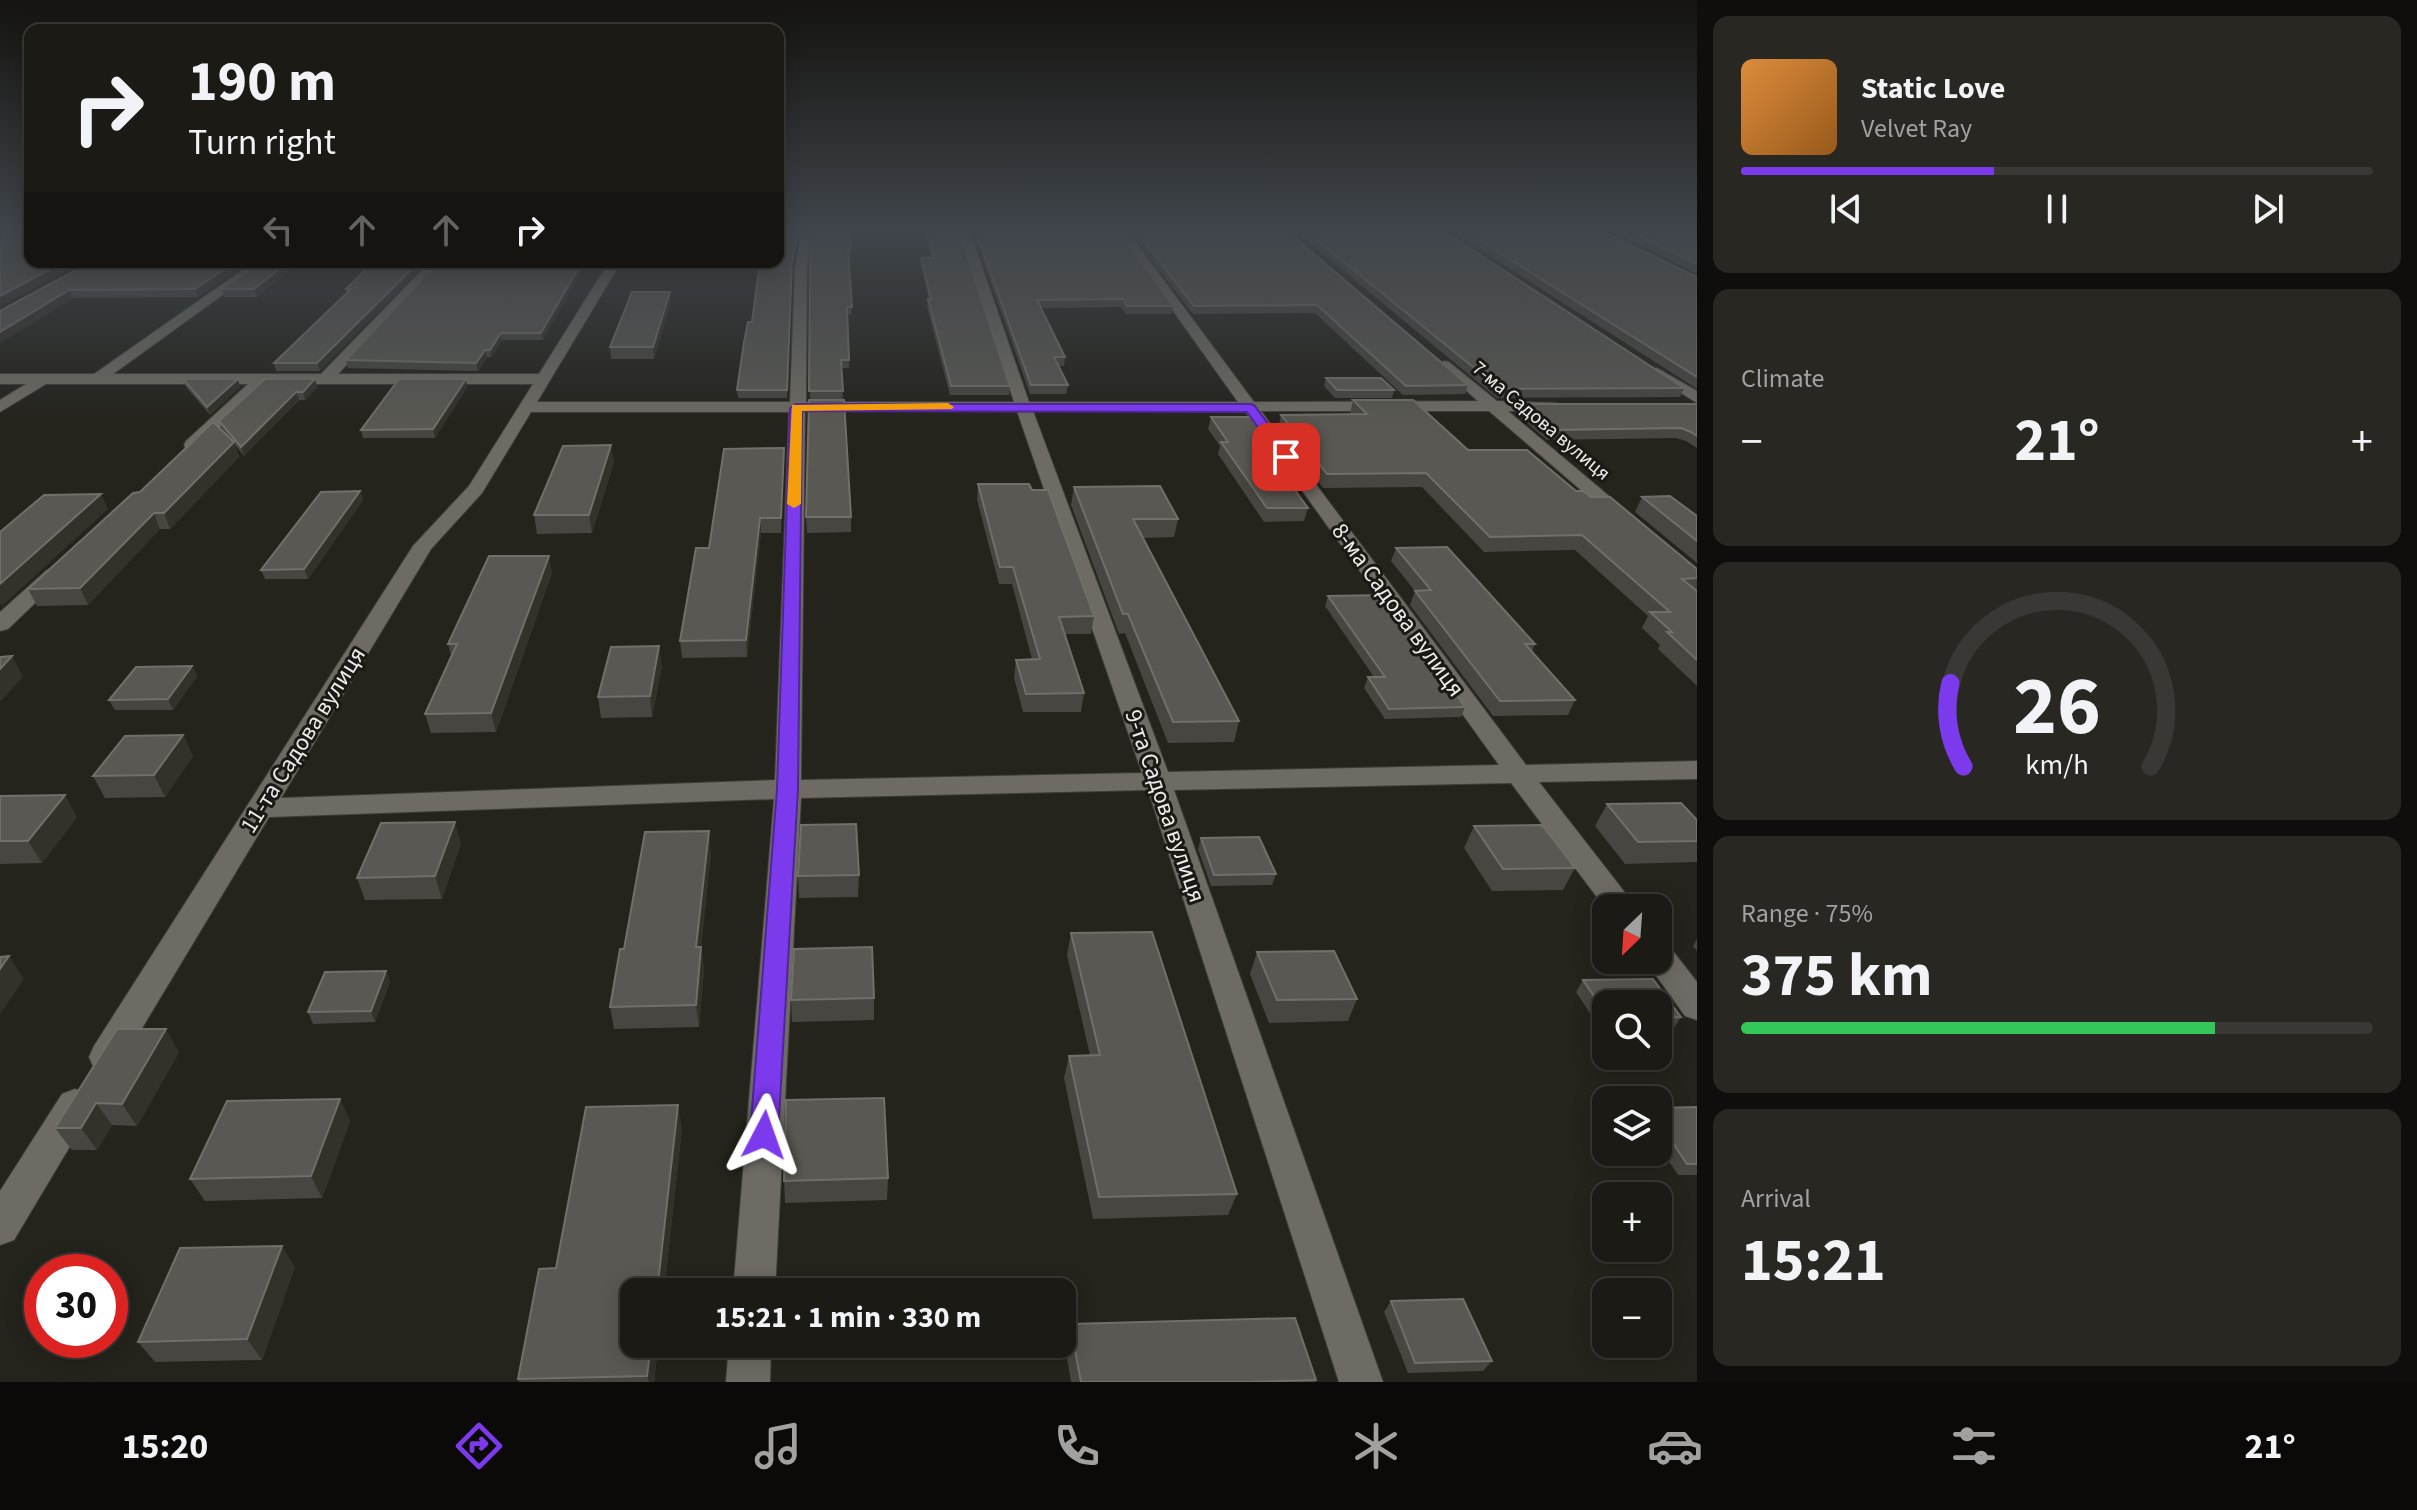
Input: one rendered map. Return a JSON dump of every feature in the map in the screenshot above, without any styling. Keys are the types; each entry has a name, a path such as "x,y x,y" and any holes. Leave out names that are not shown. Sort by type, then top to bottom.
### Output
{"street":[{"path":"97,379 213,296"},
{"path":"326,378 404,296"},
{"name":"11-та Садова вулиця","path":"0,1226 423,546 476,489 593,296"},
{"path":"755,1278 788,789 800,296"},
{"name":"9-та Садова вулиця","path":"986,296 1158,781 1361,1382"},
{"name":"8-ма Садова вулиця","path":"1169,296 1518,773 1611,894"},
{"name":"7-ма Садова вулиця","path":"1432,356 1637,528"},
{"path":"1646,365 1697,398"},
{"path":"183,453 263,378"},
{"path":"0,379 541,379"},
{"path":"0,407 43,379"},
{"path":"524,407 1572,406"},
{"path":"0,624 69,560"},
{"path":"261,808 788,789 1697,770"},
{"path":"1672,973 1697,1006"},
{"path":"748,1382 749,1358"}],"building":[{"path":"27,296 58,296 0,332 0,311"},
{"path":"343,296 384,296 317,363 274,363"},
{"path":"406,296 562,296 541,333 501,333 490,350 485,350 476,363 346,360"},
{"path":"630,296 669,296 653,347 610,347"},
{"path":"755,296 791,296 787,390 737,390 748,322 752,322"},
{"path":"810,296 851,296 852,307 847,307 849,360 841,360 843,391 809,391"},
{"path":"930,296 980,296 1010,386 951,386 928,299"},
{"path":"999,296 1166,296 1173,306 1127,306 1123,299 1037,300 1065,357 1054,357 1068,385 1031,385"},
{"path":"1187,296 1364,296 1468,385 1406,386 1317,305 1194,306"},
{"path":"1386,296 1544,296 1684,388 1500,389"},
{"path":"1569,296 1697,296 1697,377"},
{"path":"1326,378 1381,378 1394,390 1337,390"},
{"path":"183,379 238,379 207,407"},
{"path":"265,379 315,379 303,392 296,392 241,447 219,421"},
{"path":"399,379 466,379 433,429 361,430"},
{"path":"809,400 844,400 851,517 806,517"},
{"path":"1353,400 1413,400 1468,450 1527,450 1576,491 1583,491 1591,497 1610,497 1697,569 1697,578 1682,579 1697,591 1697,660 1650,612 1670,612 1582,535 1490,537 1426,473 1327,474 1281,415 1367,414"},
{"path":"1519,404 1697,404 1697,436 1681,428 1551,430"},
{"path":"1211,417 1256,417 1300,475 1284,475 1308,508 1267,508 1221,442 1228,442"},
{"path":"213,422 234,442 164,513 154,513 80,588 28,589 133,493 140,492"},
{"path":"611,445 589,515 534,515 563,446"},
{"path":"784,448 781,518 760,518 746,640 680,641 696,548 709,548 724,449"},
{"path":"978,484 1029,484 1032,490 1048,490 1094,616 1059,617 1084,693 1026,694 1016,660 1040,659 1013,567 1000,567"},
{"path":"1160,486 1178,519 1133,519 1239,721 1173,722 1128,614 1123,614 1074,487"},
{"path":"360,491 304,569 261,570 321,492"},
{"path":"101,494 0,584 0,532 44,495"},
{"path":"1670,496 1697,516 1697,541 1642,497"},
{"path":"1447,547 1535,644 1525,644 1575,700 1500,701 1415,591 1431,590 1396,548"},
{"path":"489,556 549,556 491,713 425,714 457,644 448,644"},
{"path":"1384,595 1465,707 1389,709 1368,677 1385,677 1328,596"},
{"path":"659,646 650,696 598,697 611,647"},
{"path":"12,656 0,669 0,657"},
{"path":"192,666 168,699 109,700 136,667"},
{"path":"183,735 154,775 93,776 125,736"},
{"path":"65,795 28,841 0,841 0,796"},
{"path":"1681,803 1697,820 1697,841 1638,842 1607,804"},
{"path":"455,822 435,876 357,878 381,823"},
{"path":"856,824 859,875 798,876 801,825"},
{"path":"1542,825 1575,868 1503,869 1474,826"},
{"path":"709,831 696,947 701,947 696,1005 610,1007 645,832"},
{"path":"1259,837 1276,874 1214,875 1201,838"},
{"path":"1152,932 1237,1194 1099,1197 1069,1056 1100,1055 1071,933"},
{"path":"872,947 874,998 791,1000 794,949"},
{"path":"1334,951 1357,999 1277,1000 1257,952"},
{"path":"9,956 0,969 0,957"},
{"path":"386,971 371,1011 308,1012 325,972"},
{"path":"1653,979 1661,990 1592,990 1592,993 1583,980"},
{"path":"1672,1005 1681,1017 1672,1017"},
{"path":"117,1029 166,1029 122,1104 96,1103 81,1128 55,1128"},
{"path":"884,1098 888,1178 784,1181 786,1100"},
{"path":"340,1099 311,1176 190,1179 227,1101"},
{"path":"678,1105 659,1278 620,1278 620,1358 649,1358 647,1376 518,1379 539,1269 556,1268 586,1107"},
{"path":"1697,1107 1697,1164 1687,1164 1672,1142 1672,1108"},
{"path":"282,1246 247,1339 138,1342 180,1248"},
{"path":"1463,1299 1492,1361 1415,1363 1391,1301"},
{"path":"1295,1318 1316,1380 1081,1382 1076,1356 1076,1324"}],"slow traffic":[{"path":"794,504 796,408 948,407"}],"route":[{"path":"764,1135 788,789 796,408 1250,408 1286,457"}]}
